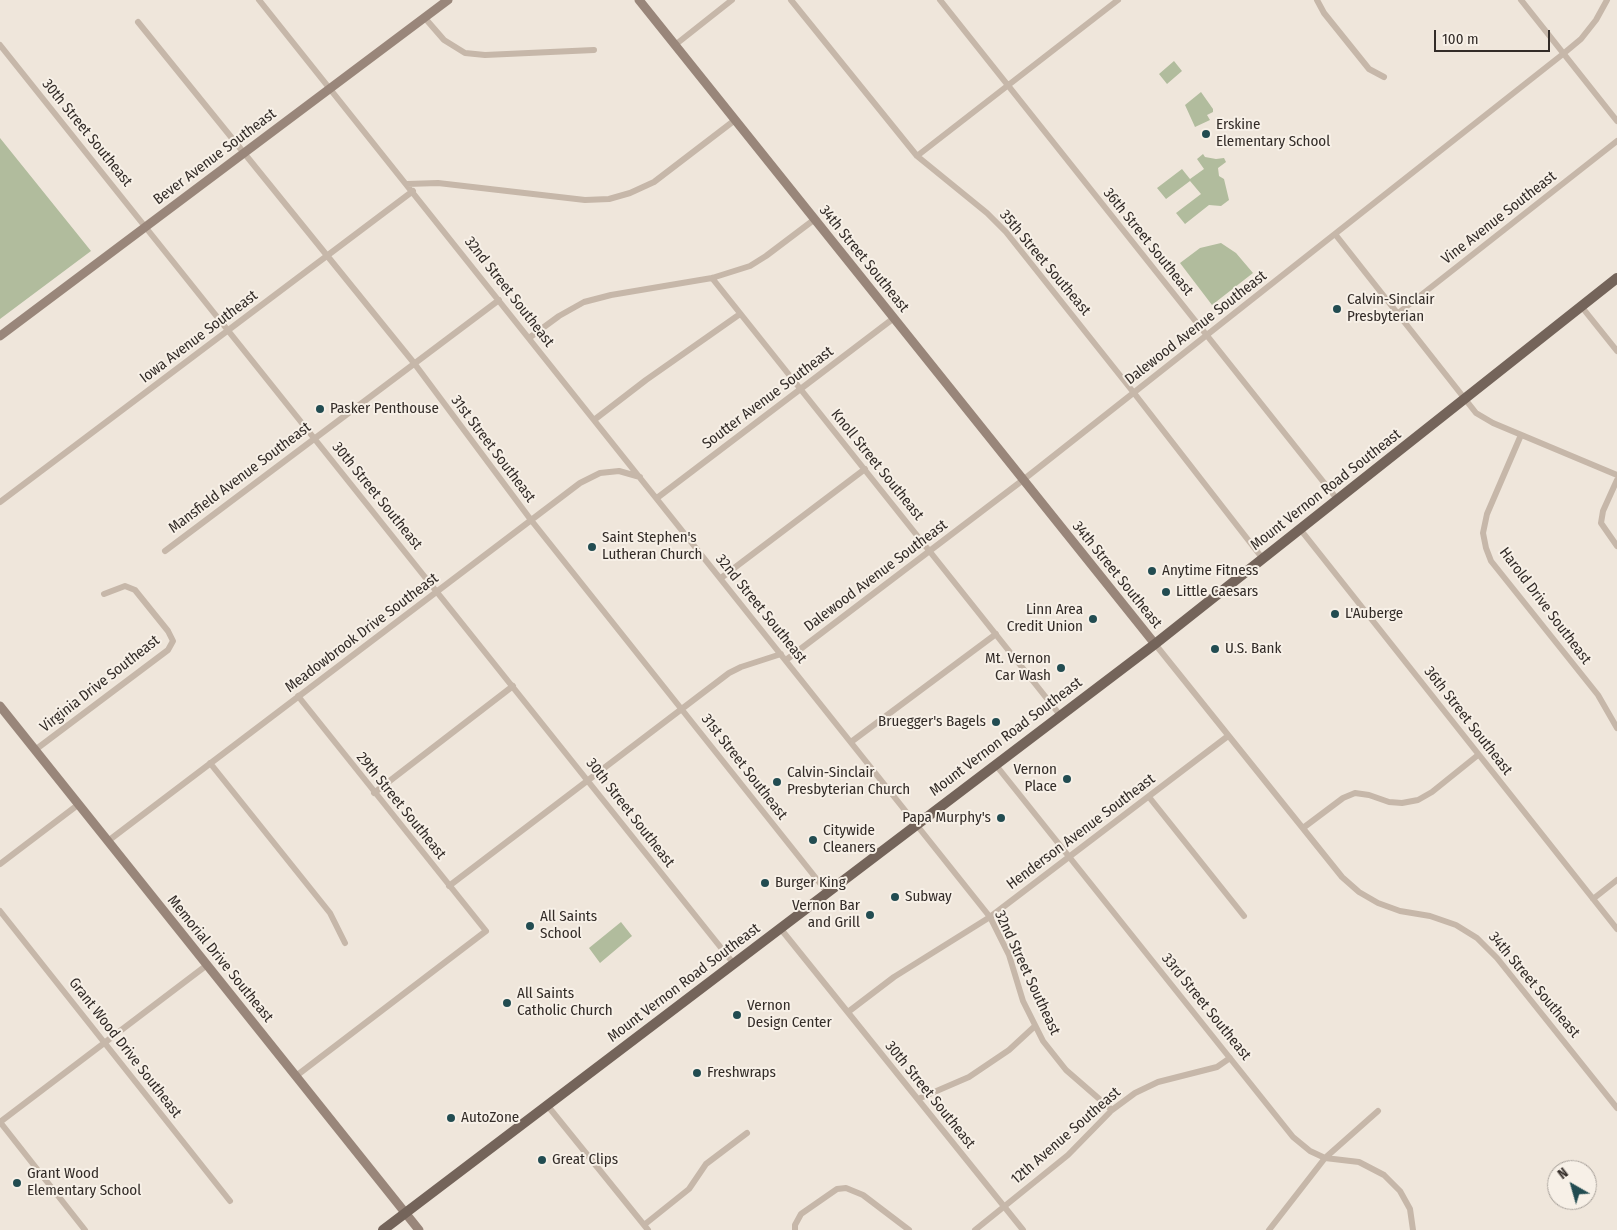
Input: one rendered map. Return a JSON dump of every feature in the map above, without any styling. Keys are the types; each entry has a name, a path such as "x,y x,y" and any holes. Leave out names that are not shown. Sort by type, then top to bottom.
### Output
{"main road":[{"name":"Mount Vernon Road Southeast","path":"383,1230 1155,644 1617,278"}],"street":[{"name":"32nd Street Southeast","path":"259,0 990,917 1009,955 1023,1000 1043,1041 1066,1070 1112,1110"},
{"name":"Bever Avenue Southeast","path":"0,336 448,0"},
{"name":"34th Street Southeast","path":"640,0 1342,877 1359,892 1378,903 1400,911 1430,916 1456,925 1477,938 1497,958 1617,1108"},
{"path":"675,45 732,0"},
{"name":"35th Street Southeast","path":"791,0 917,156 1006,232 1263,559"},
{"name":"36th Street Southeast","path":"940,0 1337,499"},
{"path":"917,156 1118,0"},
{"path":"1317,0 1324,13 1369,69 1384,77"},
{"path":"1521,0 1617,121"},
{"name":"Dalewood Avenue Southeast","path":"786,660 1023,480 1563,54 1581,39 1596,20 1607,0"},
{"path":"424,17 444,40 465,53 485,55 594,50"},
{"name":"31st Street Southeast","path":"138,22 414,363 531,520 827,892"},
{"name":"30th Street Southeast","path":"0,45 734,964"},
{"path":"406,184 438,183 585,200 609,199 630,193 654,182 736,120"},
{"name":"Vine Avenue Southeast","path":"1397,314 1617,141"},
{"name":"Iowa Avenue Southeast","path":"0,502 412,191"},
{"path":"529,338 559,316 584,302 610,295 712,278 750,266 815,219"},
{"path":"1335,234 1476,414 1617,476"},
{"name":"Knoll Street Southeast","path":"712,278 1060,715"},
{"name":"Mansfield Avenue Southeast","path":"165,551 499,300"},
{"path":"1581,306 1617,351"},
{"path":"594,420 646,380 740,314"},
{"name":"Soutter Avenue Southeast","path":"657,498 894,318"},
{"name":"Harold Drive Southeast","path":"1521,435 1487,514 1483,533 1486,548 1492,561 1598,695 1617,728"},
{"path":"721,578 865,469"},
{"name":"Meadowbrook Drive Southeast","path":"108,841 580,483 600,473 619,471 640,477"},
{"path":"1617,480 1603,511 1601,523 1617,546"},
{"name":"36th Street Southeast","path":"1300,529 1617,929"},
{"name":"Virginia Drive Southeast","path":"35,750 168,650 173,641 168,631 135,590 125,586 104,594"},
{"path":"851,742 996,634"},
{"path":"449,886 729,673 741,667 781,654"},
{"path":"374,792 513,686"},
{"name":"29th Street Southeast","path":"296,1076 486,931 298,696"},
{"name":"Memorial Drive Southeast","path":"1,710 79,804 419,1230"},
{"name":"Henderson Avenue Southeast","path":"848,1012 894,977 990,917 1228,736"},
{"path":"1303,828 1343,798 1355,793 1389,802 1402,803 1418,800 1432,792 1478,755"},
{"path":"210,762 330,913 345,943"},
{"name":"33rd Street Southeast","path":"995,764 1293,1137 1310,1151 1325,1158 1359,1162 1384,1175 1400,1191 1410,1209 1413,1230"},
{"path":"1149,797 1244,916"},
{"path":"0,864 79,804"},
{"path":"1593,899 1617,880"},
{"name":"Grant Wood Drive Southeast","path":"0,911 230,1201"},
{"name":"30th Street Southeast","path":"780,928 1023,1230"},
{"path":"85,1230 0,1122 207,965"},
{"path":"918,1099 969,1077 1009,1050 1035,1026"},
{"name":"12th Avenue Southeast","path":"975,1230 1068,1155 1112,1110 1135,1093 1158,1082 1217,1067 1230,1058"},
{"path":"547,1105 646,1228 689,1189 706,1164 747,1133"},
{"path":"1269,1230 1325,1158 1378,1111"},
{"path":"795,1230 794,1225 802,1214 837,1189 846,1188 863,1195 909,1230"}],"green space":[{"path":"1174,61 1182,71 1167,84 1159,74"},
{"path":"1201,92 1213,109 1213,112 1207,115 1210,120 1195,127 1185,105"},
{"path":"0,138 91,251 0,319"},
{"path":"1203,154 1205,157 1224,158 1226,162 1218,168 1219,176 1224,179 1229,200 1221,206 1209,205 1185,224 1176,213 1201,194 1190,181 1166,199 1157,188 1182,169 1190,179 1204,169 1197,159"},
{"path":"1221,243 1236,253 1253,273 1212,305 1180,263 1200,248"},
{"path":"621,922 632,936 600,963 589,948"}],"place":[{"name":"Erskine Elementary School","path":"1206,134"},
{"name":"Calvin-Sinclair Presbyterian","path":"1337,309"},
{"name":"Pasker Penthouse","path":"320,409"},
{"name":"Saint Stephen's Lutheran Church","path":"592,547"},
{"name":"Anytime Fitness","path":"1152,571"},
{"name":"Little Caesars","path":"1166,592"},
{"name":"L'Auberge","path":"1335,614"},
{"name":"Linn Area Credit Union","path":"1093,619"},
{"name":"U.S. Bank","path":"1215,649"},
{"name":"Mt. Vernon Car Wash","path":"1061,668"},
{"name":"Bruegger's Bagels","path":"996,722"},
{"name":"Vernon Place","path":"1067,779"},
{"name":"Calvin-Sinclair Presbyterian Church","path":"777,782"},
{"name":"Papa Murphy's","path":"1001,818"},
{"name":"Citywide Cleaners","path":"813,840"},
{"name":"Burger King","path":"765,883"},
{"name":"Subway","path":"895,897"},
{"name":"Vernon Bar and Grill","path":"870,915"},
{"name":"All Saints School","path":"530,926"},
{"name":"All Saints Catholic Church","path":"507,1003"},
{"name":"Vernon Design Center","path":"737,1015"},
{"name":"Freshwraps","path":"697,1073"},
{"name":"AutoZone","path":"451,1118"},
{"name":"Great Clips","path":"542,1160"},
{"name":"Grant Wood Elementary School","path":"17,1183"}]}
